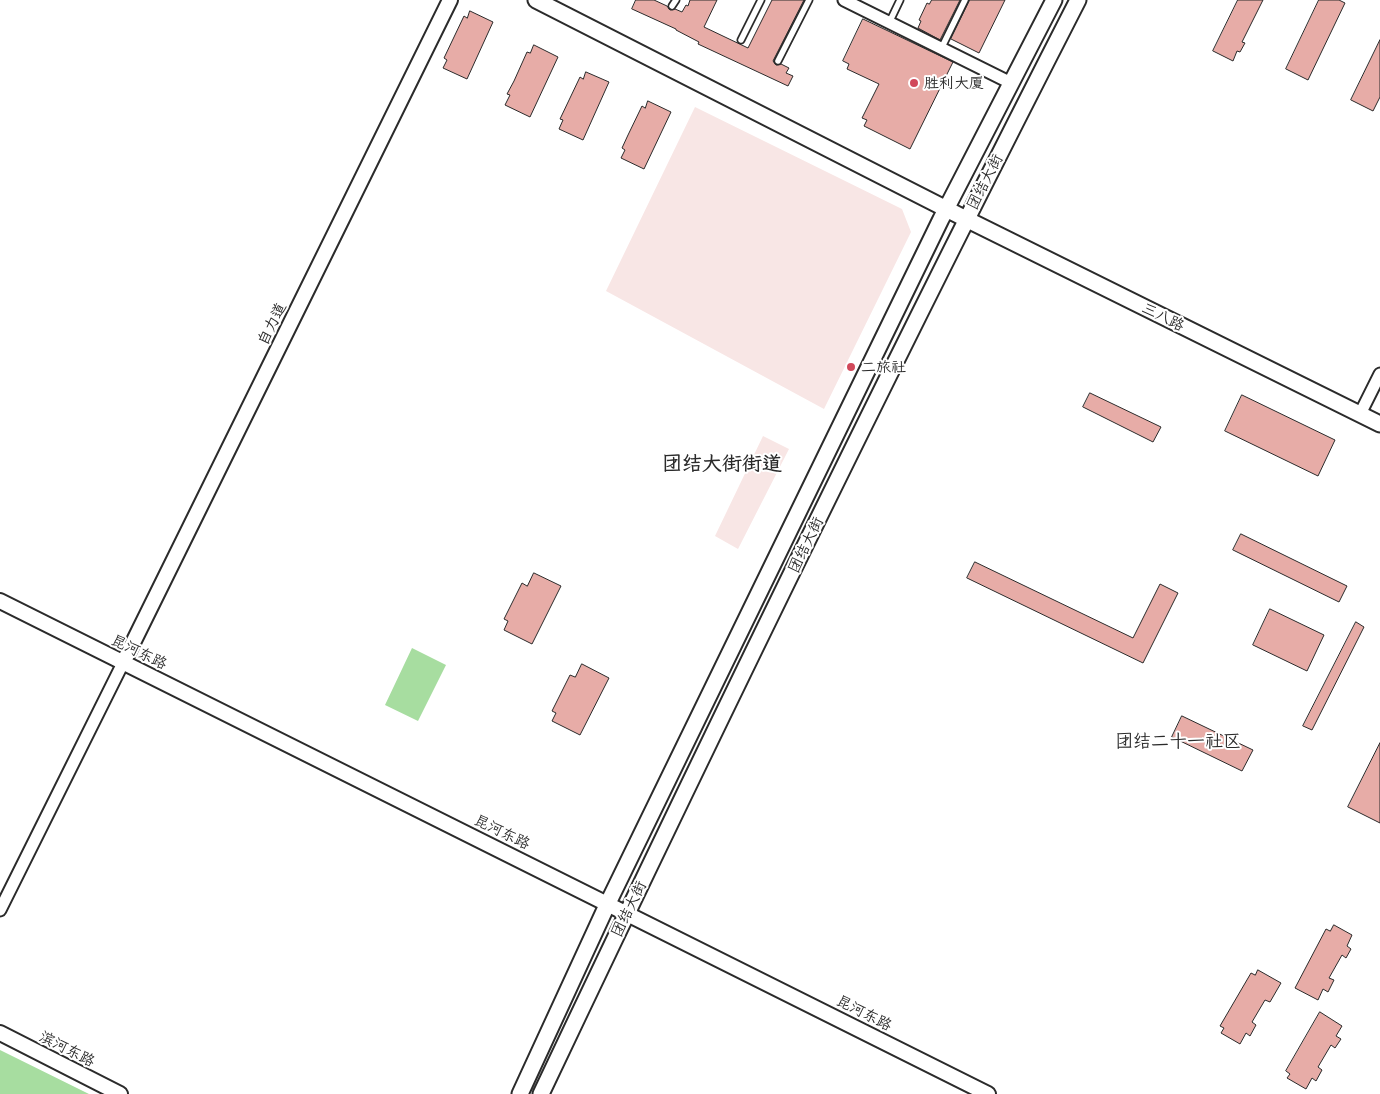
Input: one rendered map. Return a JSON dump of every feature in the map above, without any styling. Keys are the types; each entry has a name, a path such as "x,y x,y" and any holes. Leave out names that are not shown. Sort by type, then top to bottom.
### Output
{"main road":[{"name":"三八路","path":"536,0 946,209 1380,424"},
{"name":"团结大街","path":"520,1094 608,903 946,209 1054,0"},
{"name":"团结大街","path":"541,1094 627,912 966,219 1078,0"}],"street":[{"name":"自力道","path":"123,663 450,0"},
{"path":"844,0 1011,83"},
{"path":"1360,414 1380,374"},
{"name":"昆河东路","path":"0,601 627,912 988,1094"},
{"path":"0,910 123,663"},
{"name":"滨河东路","path":"0,1033 120,1094"}],"lane":[{"path":"672,6 676,0"},
{"path":"741,40 761,0"},
{"path":"778,61 809,0"},
{"path":"889,23 900,0"},
{"path":"941,49 965,0"}],"shaded area":[{"path":"695,107 902,209 911,232 824,409 606,291"},
{"path":"763,436 789,449 738,549 715,536"}],"green space":[{"path":"412,648 446,665 418,721 385,705"},
{"path":"0,1050 89,1094 0,1094"}],"building":[{"path":"636,0 654,0 667,6 670,10 675,9 682,12 686,5 688,6 690,0 717,0 704,27 748,48 772,0 804,0 773,61 776,65 781,64 789,68 786,73 793,76 788,86 698,44 699,42 676,29 632,9"},
{"path":"932,0 960,0 940,40 918,28 921,21 919,20 927,3 929,4"},
{"path":"970,0 1005,0 979,53 951,39"},
{"path":"1238,0 1263,0 1242,42 1245,43 1240,52 1237,51 1233,61 1213,51"},
{"path":"1319,0 1339,0 1345,3 1308,80 1286,69"},
{"path":"470,11 493,22 467,79 443,68 447,60 444,58 464,16 467,18"},
{"name":"胜利大厦","path":"863,19 953,62 910,149 864,126 867,120 862,118 879,84 847,69 849,64 843,61"},
{"path":"1380,40 1380,97 1373,111 1351,100"},
{"path":"534,45 558,57 530,117 505,105 510,95 507,94 527,52 530,53"},
{"path":"586,72 609,82 583,140 559,129 563,120 560,119 580,77 583,79"},
{"path":"648,101 671,112 644,169 621,158 625,150 622,148 628,135 642,106 645,108"},
{"path":"1090,393 1161,427 1153,442 1083,407"},
{"path":"1242,395 1335,440 1318,476 1225,431"},
{"path":"1241,534 1347,586 1339,602 1233,550"},
{"path":"975,562 1133,638 1160,584 1178,593 1143,663 967,578"},
{"path":"534,573 561,586 532,644 504,630 508,621 504,619 522,583 527,586"},
{"path":"1270,609 1324,635 1307,671 1253,645"},
{"path":"1356,622 1364,627 1312,730 1303,726"},
{"path":"582,664 609,678 580,735 552,721 556,713 552,711 570,675 575,677"},
{"path":"1182,716 1253,750 1242,771 1172,737"},
{"path":"1380,743 1380,823 1348,807"},
{"path":"1334,925 1352,935 1347,946 1351,949 1346,958 1342,955 1329,978 1334,980 1328,992 1323,989 1318,1000 1295,988 1326,929 1330,931"},
{"path":"1258,970 1281,983 1270,1002 1265,1000 1252,1022 1256,1025 1250,1036 1246,1033 1240,1044 1221,1033 1224,1028 1220,1026 1251,973 1255,975"},
{"path":"1320,1012 1342,1026 1336,1036 1341,1039 1335,1048 1331,1045 1318,1067 1322,1070 1316,1081 1312,1078 1306,1089 1287,1078 1290,1074 1286,1071"}],"place":[{"name":"胜利大厦","path":"914,83"},
{"name":"二旅社","path":"851,367"}],"district":[{"name":"团结大街街道","path":"722,464"},
{"name":"团结二十一社区","path":"1178,741"}]}
